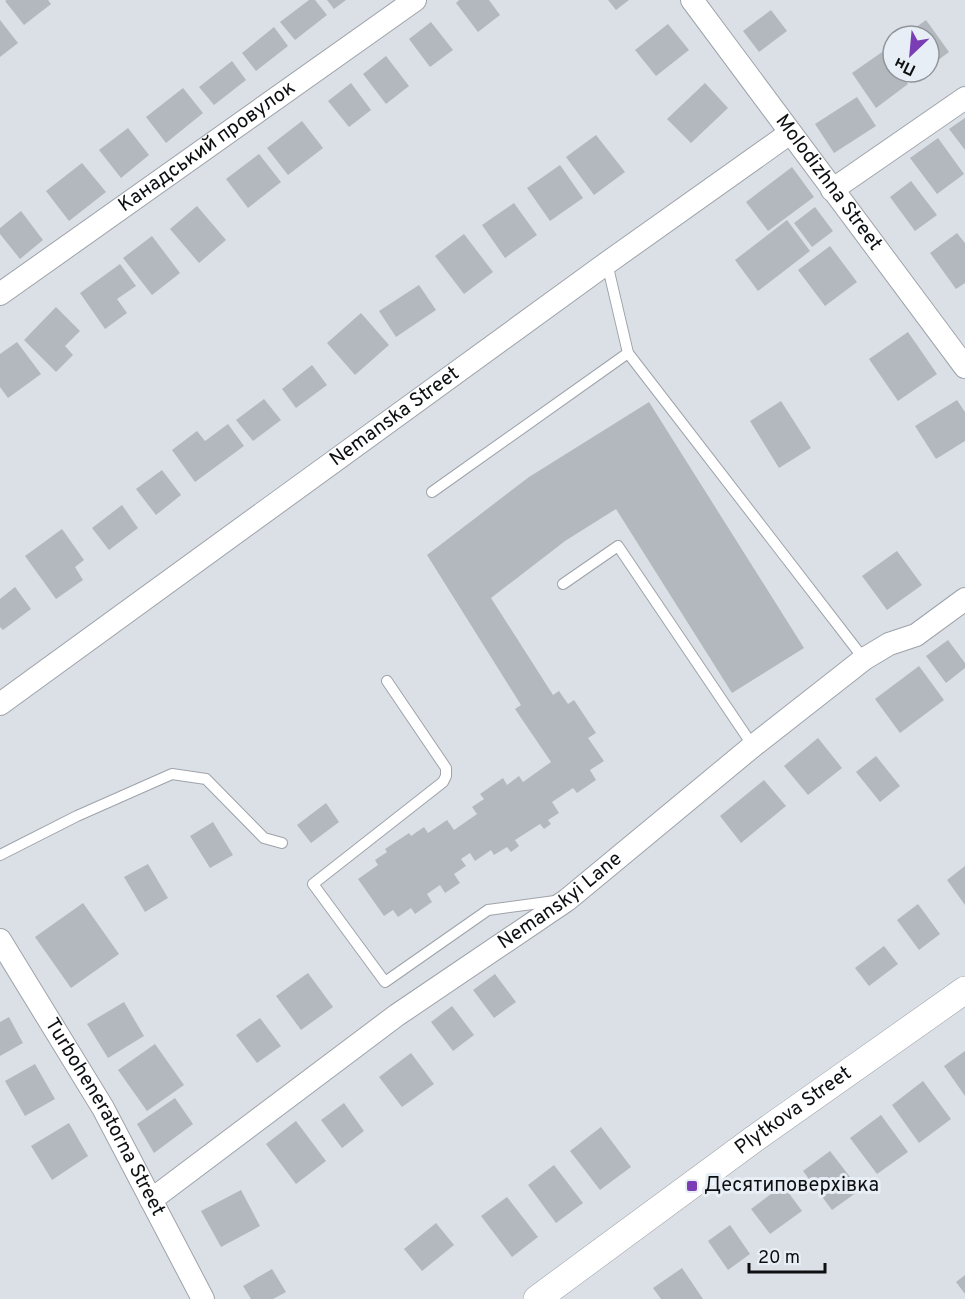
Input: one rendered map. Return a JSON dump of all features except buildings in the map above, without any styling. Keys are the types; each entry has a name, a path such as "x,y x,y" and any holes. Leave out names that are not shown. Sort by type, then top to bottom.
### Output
{"street":[{"name":"Канадський провулок","path":"0,294 415,0"},
{"name":"Molodizhna Street","path":"692,0 965,367"},
{"path":"832,190 965,98"},
{"name":"Nemanska Street","path":"0,704 789,133"},
{"name":"Nemanskyi Lane","path":"151,1200 397,1015 567,900 753,746 864,659 889,644 916,635 965,599"},
{"name":"Turboheneratorna Street","path":"0,939 103,1108 203,1299"},
{"name":"Plytkova Street","path":"537,1299 754,1139 965,990"}],"lane":[{"path":"607,263 628,353 864,659"},
{"path":"432,492 628,353"},
{"path":"562,584 618,546 753,746"},
{"path":"387,681 446,768 446,776 443,782 312,884 385,982 488,910 567,900"},
{"path":"0,855 77,816 172,774 206,779 264,838 282,843"}],"place":[{"name":"Десятиповерхівка","path":"692,1186"}]}
